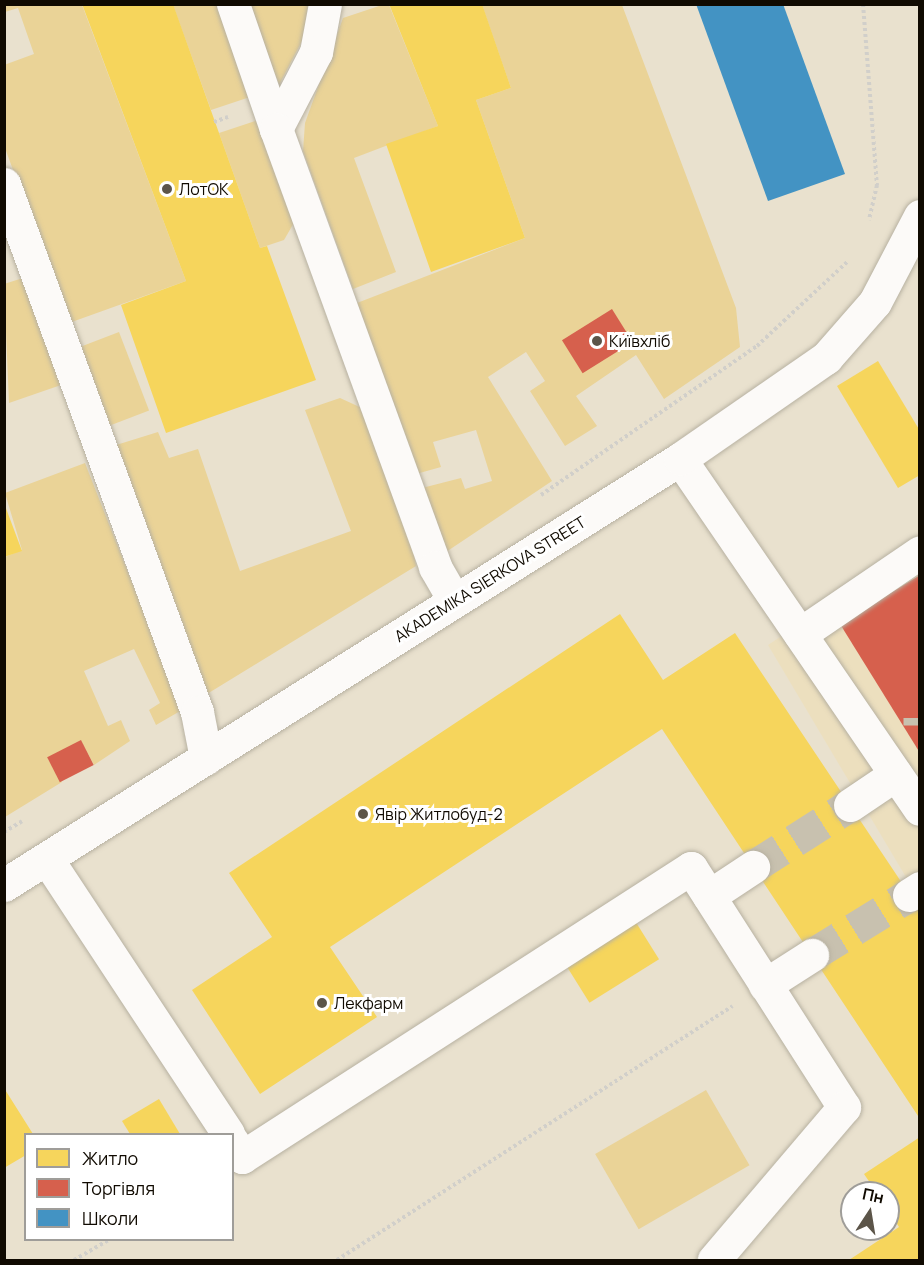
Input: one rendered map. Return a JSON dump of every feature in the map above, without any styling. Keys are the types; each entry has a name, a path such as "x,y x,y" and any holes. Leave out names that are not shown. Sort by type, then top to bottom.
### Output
{"street":[{"path":"233,4 435,567 455,602"},
{"path":"276,129 316,52 325,4"},
{"path":"4,184 197,712 206,758"},
{"name":"AKADEMIKA SIERKOVA STREET","path":"4,885 681,459 826,358 874,302 920,216"},
{"path":"681,459 920,809"},
{"path":"800,634 920,552"},
{"path":"850,805 896,774"},
{"path":"47,859 227,1133"},
{"path":"709,896 753,867"},
{"path":"234,1145 242,1157 691,868 844,1107 714,1260"},
{"path":"765,985 812,955"}],"path":[{"path":"862,4 877,185 868,226"},
{"path":"533,500 757,346 855,254"},
{"path":"4,832 25,819"},
{"path":"337,1260 765,985"},
{"path":"74,1260 105,1241"}],"shaded area":[{"path":"5,5 82,5 186,281 69,323 5,148 4,65 34,54 18,8 5,12"},
{"path":"173,5 220,5 253,96 211,110"},
{"path":"250,5 308,5 303,39 279,85"},
{"path":"382,5 389,5 438,126 354,158 396,272 353,289 303,151 305,123 343,18"},
{"path":"482,5 622,5 736,308 740,347 664,399 636,355 576,396 597,426 565,446 530,391 545,381 526,352 488,377 552,481 446,552 422,488 461,478 465,489 492,481 476,430 433,442 441,467 416,474 357,303 525,238 476,100 511,88"},
{"path":"261,119 295,221 284,240 260,248 219,133"},
{"path":"23,278 61,385 9,403 4,284"},
{"path":"119,332 149,410 108,426 78,348"},
{"path":"340,398 364,409 411,538 416,566 207,694 113,446 158,432 169,458 198,449 240,571 351,531 305,410"},
{"path":"85,463 182,710 156,725 149,710 160,703 134,649 84,671 108,726 121,720 130,741 94,765 81,741 48,758 62,782 5,817 5,557 22,550 5,493"},
{"path":"919,545 919,899 768,645"},
{"path":"706,1090 750,1165 639,1229 595,1154"}],"building: Житло":[{"path":"82,4 173,4 260,248 267,246 316,380 166,433 121,305 186,281"},
{"path":"389,4 482,4 511,88 476,100 525,238 431,272 386,144 438,126"},
{"path":"878,361 920,431 920,475 898,488 837,386"},
{"path":"4,503 22,551 4,557"},
{"path":"620,614 663,680 735,633 920,910 920,1119 662,729 330,947 377,1017 260,1094 192,990 272,937 229,873"},
{"path":"632,916 659,959 589,1003 562,959"},
{"path":"4,1088 32,1133 24,1133 24,1156 4,1168"},
{"path":"159,1099 179,1133 129,1133 122,1121"},
{"path":"920,1137 920,1260 849,1260 878,1241 900,1241 900,1181 869,1181 864,1174"}],"building: Торгівля":[{"name":"Київхліб","path":"612,309 633,342 583,373 562,340"},
{"path":"920,575 920,753 840,624"},
{"path":"81,740 94,765 60,782 47,757"}],"building: Школи":[{"path":"696,4 783,4 845,174 768,201"}],"tunnel":[{"path":"920,717 920,725"},
{"path":"753,867 850,805"},
{"path":"812,955 909,895"}],"place":[{"name":"ЛотОК","path":"167,189"},
{"name":"Київхліб","path":"597,341"},
{"name":"Явір Житлобуд-2","path":"363,814"},
{"name":"Лекфарм","path":"322,1003"}]}
